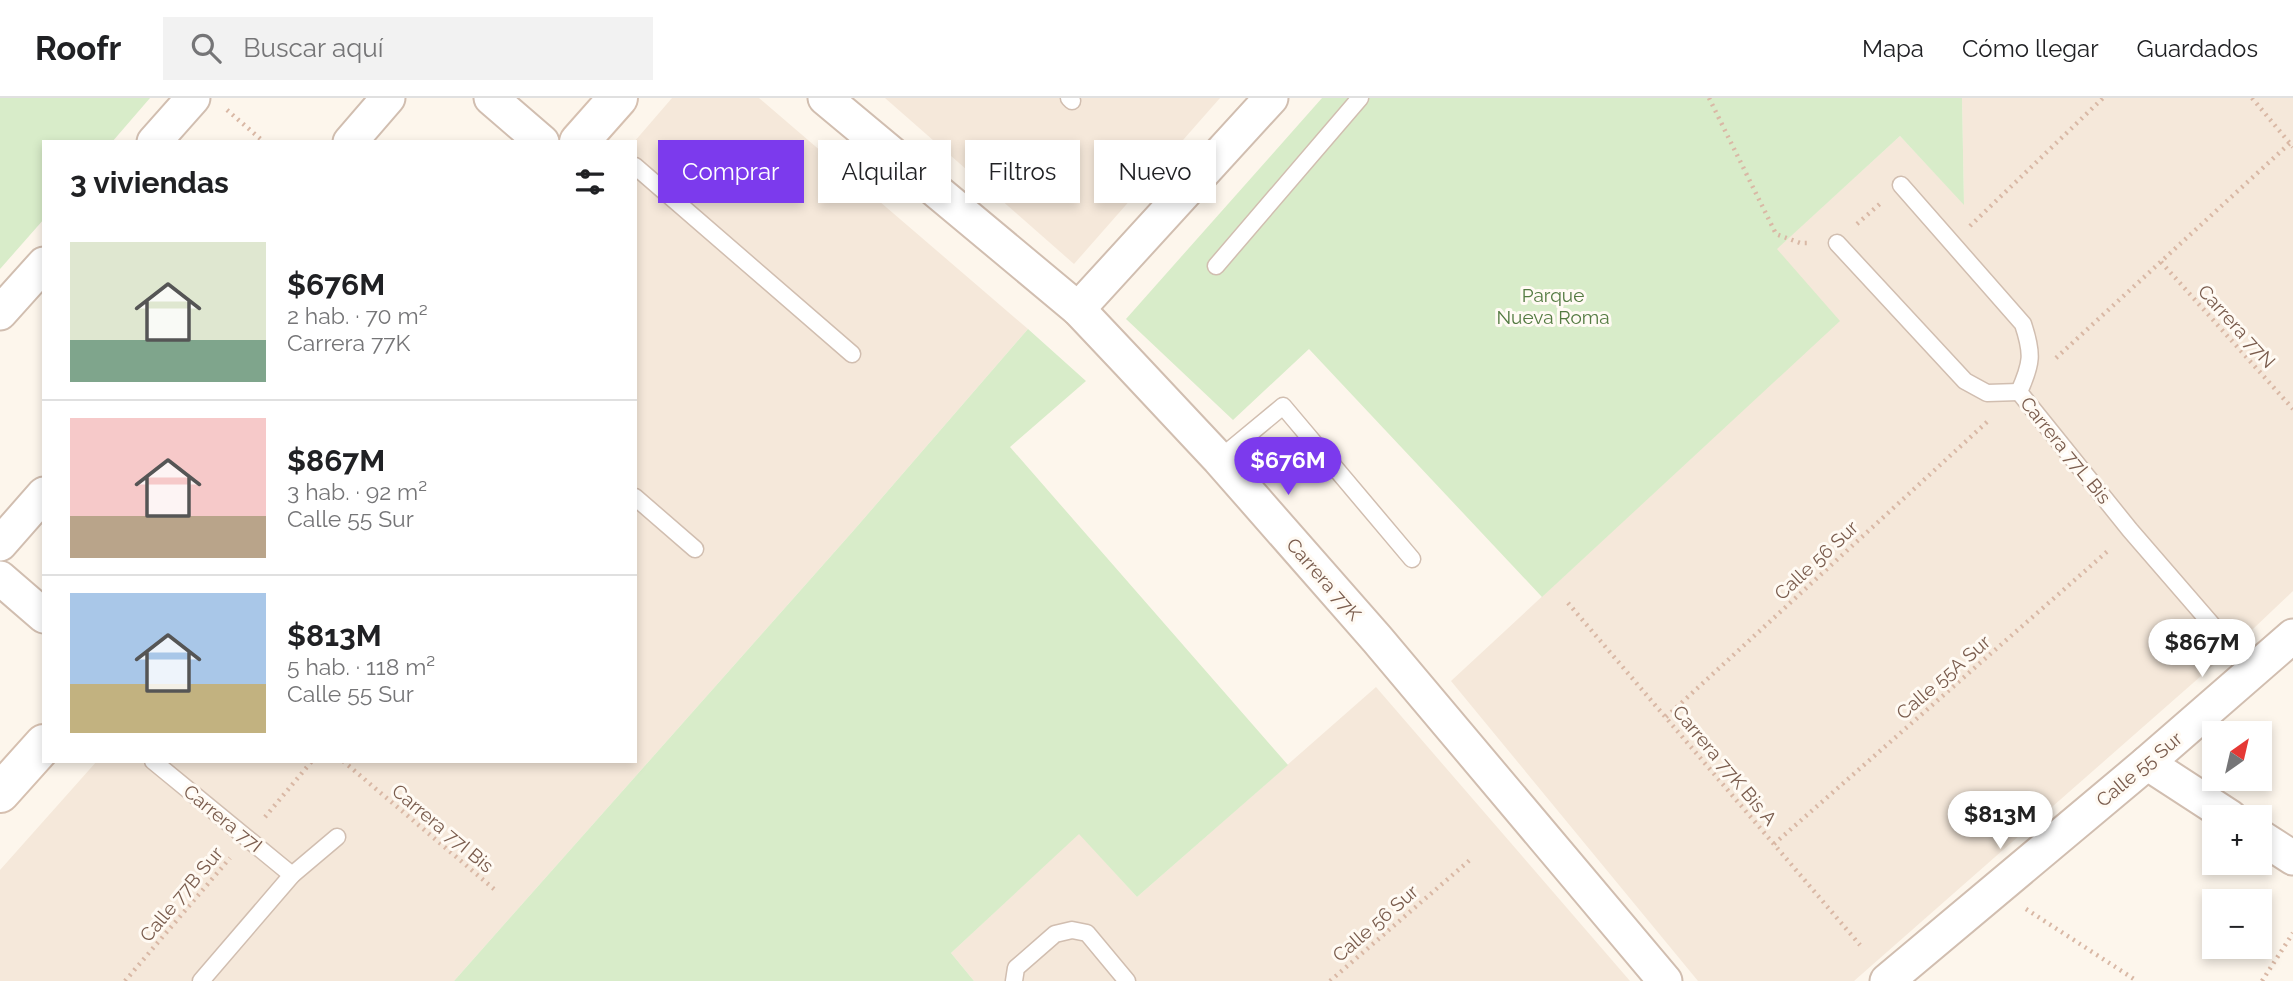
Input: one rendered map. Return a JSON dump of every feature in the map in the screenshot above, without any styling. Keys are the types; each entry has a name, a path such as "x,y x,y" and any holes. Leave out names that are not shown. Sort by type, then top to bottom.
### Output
{"street":[{"path":"352,140 388,98"},
{"path":"491,98 540,140"},
{"path":"593,137 618,98"},
{"name":"Carrera 77K","path":"825,98 1078,309 1219,459 1377,639 1665,981"},
{"path":"1078,309 1271,98"},
{"path":"157,140 208,102"},
{"path":"0,313 42,266"},
{"path":"0,544 42,496"},
{"path":"0,578 42,614"},
{"name":"Calle 55 Sur","path":"1886,981 2147,763 2293,636"},
{"path":"0,793 42,746"},
{"path":"2147,763 2212,805"},
{"path":"2272,844 2293,858"}],"lane":[{"path":"1216,266 1360,98"},
{"path":"637,168 852,354"},
{"name":"Carrera 77L Bis","path":"1901,185 2023,324 2031,346 2030,367 2019,392 2130,530 2253,671"},
{"path":"1837,243 1965,381 1987,393 2019,392"},
{"path":"1219,459 1283,406 1412,559"},
{"path":"637,499 695,548"},
{"name":"Carrera 77I","path":"155,763 292,876"},
{"path":"201,981 292,876 337,837"},
{"path":"1014,981 1016,968 1055,934 1072,930 1087,933 1127,981"}],"path":[{"path":"1709,98 1776,234 1800,243 1837,243 1901,185"},
{"path":"1953,243 2103,98"},
{"path":"2019,392 2291,145 2252,98"},
{"path":"208,102 261,140"},
{"name":"Carrera 77N","path":"2161,262 2293,409"},
{"name":"Calle 56 Sur","path":"1666,718 1985,424"},
{"name":"Calle 55A Sur","path":"1774,844 2130,530"},
{"name":"Carrera 77K Bis A","path":"1568,603 1860,945"},
{"name":"Calle 77B Sur","path":"125,981 310,763"},
{"name":"Carrera 77I Bis","path":"345,763 494,889"},
{"name":"Calle 56 Sur","path":"1330,981 1471,859"},
{"path":"1996,889 2137,981"},
{"path":"2262,981 2293,933"}],"shaded area":[{"path":"672,98 759,98 818,149 818,203 881,203 1028,329 854,530 454,981 0,981 0,870 95,763 637,763 637,140"},
{"path":"885,98 1220,98 1183,140 1094,140 1094,203 1128,203 1074,264 1005,203 1080,203 1080,140 965,140 965,168 951,156 951,140 933,140"},
{"path":"1962,98 2293,98 2293,591 2234,647 1854,981 1698,981 1451,681 1839,321 1776,249 1900,136 1964,204"},
{"path":"1376,687 1630,981 974,981 951,953 1079,833 1137,897"}],"green space":[{"path":"0,98 150,98 114,140 42,140 42,221 0,269"},
{"name":"Parque Nueva Roma","path":"1322,98 1962,98 1964,205 1900,136 1777,249 1840,321 1542,597 1309,349 1233,420 1126,319"},
{"path":"1028,329 1086,381 1010,447 1288,765 1137,897 1079,834 951,953 974,981 454,981 854,530"}]}
